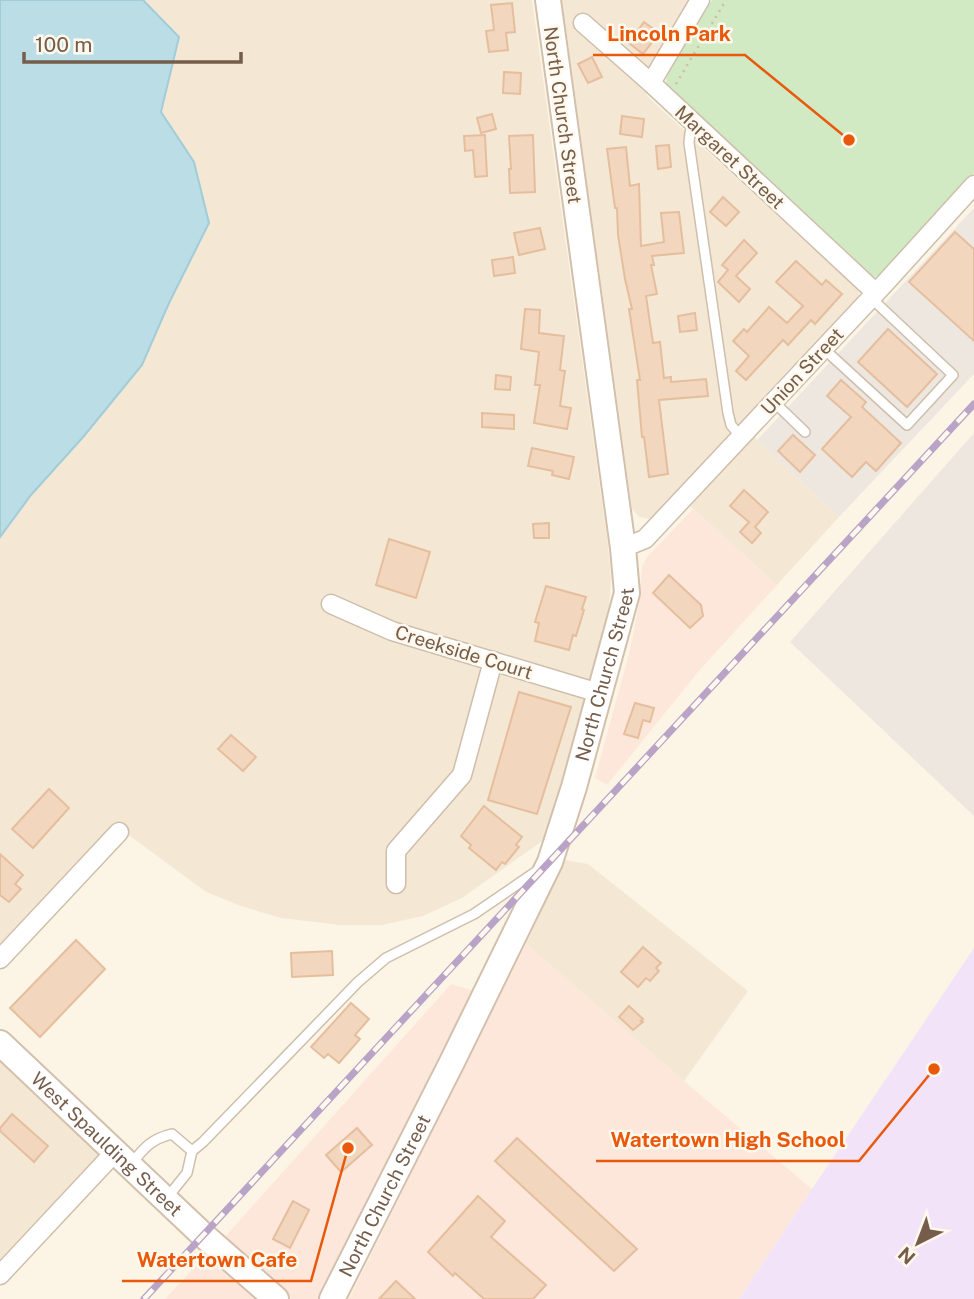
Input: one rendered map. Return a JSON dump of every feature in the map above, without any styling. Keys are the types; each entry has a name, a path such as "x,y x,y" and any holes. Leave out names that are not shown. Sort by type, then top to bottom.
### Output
{"main road":[{"name":"North Church Street","path":"332,1299 550,862 574,787 627,593 548,0"},
{"name":"West Spaulding Street","path":"0,1044 165,1200 276,1299"}],"street":[{"path":"651,83 700,0"},
{"name":"Margaret Street","path":"583,23 694,123 874,295"},
{"name":"Union Street","path":"623,548 645,539 974,185"},
{"name":"Creekside Court","path":"331,604 393,631 599,693"},
{"path":"396,884 396,851 462,775 493,661"},
{"path":"0,959 119,832"},
{"path":"0,1275 122,1159"}],"lane":[{"path":"694,123 689,143 728,413 731,425 741,437"},
{"path":"824,349 907,425 953,375 874,295"},
{"path":"774,402 805,432"},
{"path":"165,1200 187,1173 192,1152 358,982 386,958 474,914 550,862"},
{"path":"122,1159 172,1134 192,1152"}],"path":[{"path":"675,85 726,0"}],"shaded area":[{"path":"144,0 532,0 608,545 611,579 607,623 548,837 462,898 423,916 382,925 340,925 281,918 206,892 115,825 0,947 0,537 31,495 142,365 169,303 194,162 161,112 179,37"},
{"path":"562,0 691,0 642,82 643,89 649,98 859,293 856,304 745,423 757,440 839,517 777,585 679,496 655,518 639,517 632,509"},
{"path":"974,208 974,374 839,517 757,440"},
{"path":"974,433 974,816 790,642"},
{"path":"693,509 777,585 698,672 607,785 595,778 631,646 642,567 646,558"},
{"path":"565,860 588,864 748,991 684,1081 526,944"},
{"path":"526,944 812,1189 739,1299 349,1299"},
{"path":"974,948 974,1299 739,1299 812,1189"},
{"path":"451,984 475,991 320,1299 291,1299 223,1239"},
{"path":"0,1060 99,1153 89,1170 0,1267"},
{"path":"207,1254 256,1299 165,1299"}],"green space":[{"path":"712,0 974,0 974,173 883,274 875,277 870,275 671,90 666,82 667,73"}],"water":[{"path":"0,0 143,0 179,37 161,112 194,162 209,223 142,365 31,495 0,537"}],"building":[{"path":"512,3 515,32 506,33 508,50 489,52 486,31 494,30 491,5"},
{"path":"644,22 659,33 643,54 629,43"},
{"path":"592,57 602,77 588,83 578,64"},
{"path":"504,72 521,73 520,94 503,93"},
{"path":"492,114 496,129 481,133 477,118"},
{"path":"622,116 644,119 642,137 620,134"},
{"path":"485,135 487,176 475,177 473,150 465,151 464,136"},
{"path":"533,135 535,192 510,193 509,136"},
{"path":"669,145 671,167 658,169 656,146"},
{"path":"626,147 630,186 639,184 641,246 664,242 661,213 679,212 684,253 652,256 654,265 651,265 657,294 646,296 653,343 660,342 664,378 671,377 671,382 706,379 708,396 659,400 668,474 649,477 642,437 637,380 640,380 629,309 632,309 618,235 617,208 607,149"},
{"path":"723,197 739,212 726,226 710,212"},
{"path":"540,228 545,249 519,255 514,233"},
{"path":"955,232 974,249 974,341 909,282"},
{"path":"744,240 757,253 736,276 750,289 739,302 718,282 728,270 722,265"},
{"path":"513,257 515,273 494,276 492,260"},
{"path":"796,261 822,285 826,280 842,294 815,324 811,320 788,345 783,340 746,380 736,371 749,356 733,341 744,329 747,332 769,307 787,323 803,306 776,282"},
{"path":"525,309 540,310 539,333 564,336 560,370 565,371 560,406 571,408 567,429 534,423 540,385 535,385 539,352 521,349"},
{"path":"695,313 697,330 680,332 678,316"},
{"path":"888,329 937,374 907,407 858,362"},
{"path":"496,375 511,377 510,390 495,389"},
{"path":"841,380 866,402 862,407 901,443 876,471 866,462 852,477 822,449 851,417 827,396"},
{"path":"482,413 514,415 514,429 482,427"},
{"path":"793,435 815,455 800,472 778,451"},
{"path":"532,448 574,457 569,479 552,475 553,471 528,466"},
{"path":"744,490 768,512 755,527 761,533 752,543 740,532 749,522 730,506"},
{"path":"549,523 549,538 534,538 533,524"},
{"path":"389,539 430,552 416,598 376,585"},
{"path":"669,575 701,605 703,616 690,628 653,593"},
{"path":"546,586 586,597 576,636 573,635 569,650 535,641 539,623 535,622"},
{"path":"519,692 571,707 537,814 488,800"},
{"path":"635,703 654,708 650,722 643,720 638,738 624,734"},
{"path":"231,735 256,757 243,771 218,749"},
{"path":"49,789 69,808 33,848 12,829"},
{"path":"484,806 522,837 516,845 519,847 505,864 502,862 496,870 469,848 471,845 461,836"},
{"path":"0,854 23,875 15,884 21,889 9,902 0,895"},
{"path":"76,940 105,969 40,1037 10,1008"},
{"path":"643,947 661,963 656,968 659,971 650,981 646,978 638,987 621,972"},
{"path":"332,951 333,975 292,977 291,953"},
{"path":"351,1003 369,1019 355,1035 360,1039 339,1063 328,1054 324,1058 311,1047"},
{"path":"629,1006 643,1019 633,1030 619,1017"},
{"path":"12,1114 48,1146 34,1162 0,1131"},
{"path":"357,1128 372,1145 341,1172 326,1155"},
{"path":"517,1138 637,1249 614,1271 495,1161"},
{"path":"478,1196 505,1221 491,1237 546,1285 533,1299 484,1299 455,1273 453,1276 428,1252"},
{"path":"293,1201 309,1210 290,1248 273,1239"},
{"path":"396,1281 415,1299 379,1299"}],"railway":[{"path":"144,1299 974,404"}],"place":[{"name":"Lincoln Park","path":"849,140"},
{"name":"Watertown High School","path":"934,1069"},
{"name":"Watertown Cafe","path":"348,1148"}]}
